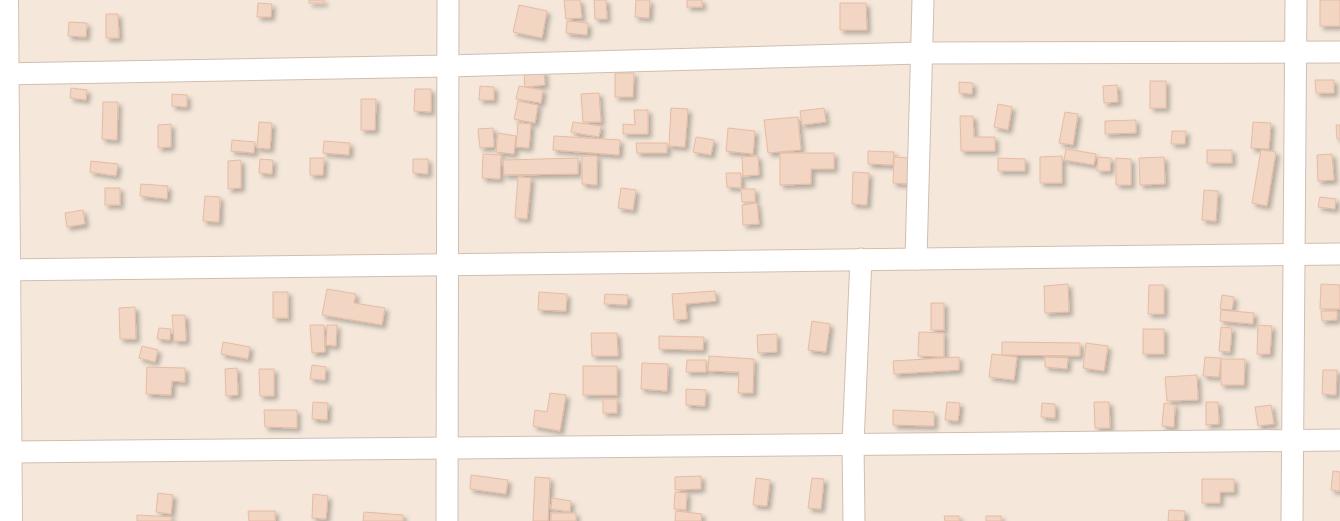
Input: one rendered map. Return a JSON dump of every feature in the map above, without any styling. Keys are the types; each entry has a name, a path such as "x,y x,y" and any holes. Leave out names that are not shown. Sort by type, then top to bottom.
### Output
{"main road":[{"path":"7,0 4,74 4,270 11,521"}],"street":[{"path":"447,521 448,0"},
{"path":"916,259 923,0"},
{"path":"1292,521 1296,0"},
{"path":"4,74 448,66 921,54 1340,52"},
{"path":"4,270 1340,254"},
{"path":"854,521 853,444 861,259"},
{"path":"10,452 1340,440"}],"shaded area":[{"path":"0,0 1340,0 1340,521 0,521"}],"building":[{"path":"309,0 324,0 324,3 309,3"},
{"path":"564,0 580,0 582,18 566,19"},
{"path":"594,0 606,0 607,19 595,19"},
{"path":"636,0 650,0 649,18 635,17"},
{"path":"687,0 702,0 702,7 687,7"},
{"path":"1320,0 1340,0 1340,26 1320,26"},
{"path":"258,3 272,4 271,17 257,17"},
{"path":"840,3 866,3 867,30 840,30"},
{"path":"519,5 547,11 542,38 513,32"},
{"path":"106,14 118,14 119,38 106,38"},
{"path":"567,21 588,23 587,35 566,33"},
{"path":"69,22 87,23 86,37 68,36"},
{"path":"544,71 545,85 525,87 524,73"},
{"path":"615,73 634,73 633,97 615,97"},
{"path":"1315,80 1334,80 1334,93 1316,93"},
{"path":"1150,81 1166,81 1166,108 1150,108"},
{"path":"959,82 973,83 972,94 959,93"},
{"path":"1117,85 1118,102 1104,103 1103,86"},
{"path":"480,86 494,87 494,100 479,100"},
{"path":"519,86 543,90 541,103 516,99"},
{"path":"71,88 87,90 86,100 70,98"},
{"path":"415,89 431,89 431,112 414,111"},
{"path":"599,93 601,122 583,122 581,94"},
{"path":"172,94 187,95 187,107 172,106"},
{"path":"361,99 376,99 375,130 361,130"},
{"path":"518,101 538,105 535,123 514,119"},
{"path":"103,102 118,102 117,140 102,139"},
{"path":"998,104 1012,107 1008,130 994,127"},
{"path":"671,108 688,109 685,147 669,146"},
{"path":"824,108 826,122 802,125 800,111"},
{"path":"634,110 648,110 648,134 623,134 623,124 635,125"},
{"path":"1065,112 1078,114 1073,145 1059,143"},
{"path":"960,116 973,116 974,137 995,137 995,151 961,151"},
{"path":"798,117 801,150 768,153 764,120"},
{"path":"1136,120 1136,133 1105,134 1105,121"},
{"path":"259,122 272,123 270,149 257,148"},
{"path":"573,122 601,126 599,137 571,132"},
{"path":"1253,122 1271,123 1269,149 1251,148"},
{"path":"518,123 531,124 529,148 516,147"},
{"path":"171,124 171,147 158,148 158,125"},
{"path":"1336,125 1340,125 1340,139 1337,139"},
{"path":"493,128 494,147 480,148 478,129"},
{"path":"728,128 755,131 753,154 726,151"},
{"path":"1172,131 1186,131 1185,144 1171,144"},
{"path":"498,133 516,136 514,154 496,152"},
{"path":"554,136 620,140 619,155 553,150"},
{"path":"696,137 714,140 711,155 693,152"},
{"path":"232,140 255,142 254,153 231,151"},
{"path":"324,141 350,143 349,155 323,153"},
{"path":"636,143 667,143 667,153 637,153"},
{"path":"1066,149 1096,154 1094,165 1064,160"},
{"path":"1207,150 1232,150 1232,163 1207,163"},
{"path":"1261,150 1276,152 1267,206 1252,203"},
{"path":"868,151 894,152 893,165 868,164"},
{"path":"780,153 834,153 834,169 811,169 811,184 780,185"},
{"path":"483,154 501,155 500,179 482,178"},
{"path":"1332,154 1334,180 1318,181 1317,155"},
{"path":"582,156 597,156 597,185 582,184"},
{"path":"758,156 759,175 743,176 742,157"},
{"path":"1062,156 1062,183 1040,183 1040,157"},
{"path":"894,157 909,158 908,184 893,183"},
{"path":"1098,157 1111,158 1110,171 1097,171"},
{"path":"1164,157 1165,184 1140,185 1139,158"},
{"path":"310,158 324,158 323,175 310,175"},
{"path":"578,158 578,174 504,175 503,160"},
{"path":"998,158 1025,159 1025,171 998,171"},
{"path":"1116,158 1131,159 1131,185 1116,185"},
{"path":"260,159 273,160 272,174 259,173"},
{"path":"413,159 428,159 428,174 413,173"},
{"path":"241,160 241,188 228,189 228,161"},
{"path":"91,161 118,164 116,176 90,172"},
{"path":"853,172 869,173 867,205 852,204"},
{"path":"726,173 741,173 741,188 727,187"},
{"path":"518,177 531,178 527,219 515,218"},
{"path":"141,184 168,186 167,199 140,196"},
{"path":"105,188 120,188 120,205 105,205"},
{"path":"621,188 636,190 633,210 618,208"},
{"path":"741,189 755,189 755,202 742,202"},
{"path":"1204,190 1218,191 1216,221 1202,220"},
{"path":"205,196 220,197 219,222 203,221"},
{"path":"1320,197 1336,199 1335,209 1318,207"},
{"path":"757,203 759,224 743,225 742,205"},
{"path":"83,210 85,224 67,227 65,213"},
{"path":"1068,284 1069,312 1045,313 1044,286"},
{"path":"1321,284 1340,285 1340,309 1320,309"},
{"path":"1149,285 1164,285 1164,314 1148,314"},
{"path":"327,289 356,294 354,303 385,308 382,325 322,315"},
{"path":"715,291 716,301 686,304 687,319 674,320 672,294"},
{"path":"273,292 288,292 288,318 273,318"},
{"path":"539,292 567,294 566,311 538,310"},
{"path":"605,294 628,295 627,305 604,304"},
{"path":"1222,295 1234,297 1232,310 1220,309"},
{"path":"931,303 944,303 944,330 931,330"},
{"path":"135,307 136,339 120,339 119,308"},
{"path":"1221,310 1254,313 1253,324 1220,321"},
{"path":"1321,311 1337,311 1337,320 1322,321"},
{"path":"172,315 185,315 186,341 174,341"},
{"path":"812,321 830,324 826,352 808,350"},
{"path":"310,325 324,325 325,352 312,353"},
{"path":"327,325 337,325 336,346 326,345"},
{"path":"1258,325 1272,326 1270,354 1257,354"},
{"path":"1221,327 1232,328 1230,352 1219,351"},
{"path":"159,328 171,329 170,340 157,339"},
{"path":"1143,329 1164,329 1164,354 1143,354"},
{"path":"919,332 944,333 944,357 918,356"},
{"path":"591,333 617,333 618,356 592,356"},
{"path":"777,334 777,352 758,353 757,335"},
{"path":"659,336 704,337 703,350 659,349"},
{"path":"223,342 250,347 248,359 221,354"},
{"path":"1002,342 1080,343 1080,356 1002,355"},
{"path":"1086,343 1108,346 1104,371 1083,368"},
{"path":"142,346 158,350 155,362 139,358"},
{"path":"992,354 1017,357 1014,380 989,377"},
{"path":"709,356 754,359 753,393 738,393 739,372 708,371"},
{"path":"959,357 959,370 894,374 893,361"},
{"path":"1045,357 1068,358 1067,369 1045,367"},
{"path":"1205,357 1221,358 1219,377 1203,376"},
{"path":"1221,359 1245,359 1244,385 1221,385"},
{"path":"687,360 706,360 706,372 686,372"},
{"path":"642,363 668,364 667,391 641,389"},
{"path":"312,365 326,367 325,380 310,379"},
{"path":"583,366 617,366 617,395 583,395"},
{"path":"147,367 185,368 185,382 172,381 171,395 146,394"},
{"path":"237,368 238,395 226,396 225,369"},
{"path":"259,369 274,369 274,396 260,396"},
{"path":"1323,370 1337,370 1336,395 1322,394"},
{"path":"1197,375 1198,400 1167,401 1165,377"},
{"path":"686,389 706,390 705,406 686,405"},
{"path":"550,393 566,395 560,431 533,426 535,410 547,412"},
{"path":"603,399 617,399 617,413 603,413"},
{"path":"313,402 328,403 327,420 312,419"},
{"path":"947,402 960,403 958,421 945,420"},
{"path":"1094,402 1109,402 1110,428 1095,428"},
{"path":"1206,402 1218,402 1219,424 1206,425"},
{"path":"1042,403 1055,404 1055,418 1041,417"},
{"path":"1164,403 1175,405 1174,427 1162,426"},
{"path":"1271,405 1274,424 1258,426 1255,407"},
{"path":"264,410 297,410 297,428 265,427"},
{"path":"893,410 934,412 934,426 893,425"},
{"path":"1333,471 1340,472 1340,491 1331,490"},
{"path":"471,475 508,480 506,494 470,489"},
{"path":"701,476 701,489 675,490 675,477"},
{"path":"535,477 550,478 548,521 533,521"},
{"path":"756,478 770,480 767,506 753,505"},
{"path":"812,478 824,479 821,509 808,508"},
{"path":"1202,479 1234,479 1234,492 1220,492 1220,503 1202,503"},
{"path":"675,492 687,493 686,510 674,509"},
{"path":"158,493 173,495 171,514 156,512"},
{"path":"313,494 328,496 326,519 312,518"},
{"path":"552,498 571,501 570,512 551,509"},
{"path":"1169,510 1185,511 1184,521 1168,521"},
{"path":"248,511 275,511 275,521 249,521"},
{"path":"676,511 702,514 701,521 675,521"},
{"path":"364,512 403,515 403,521 363,521"},
{"path":"551,513 576,513 576,521 551,521"},
{"path":"137,515 172,517 171,521 137,521"},
{"path":"944,516 959,516 959,521 945,521"},
{"path":"986,516 1001,516 1001,521 986,521"}]}
